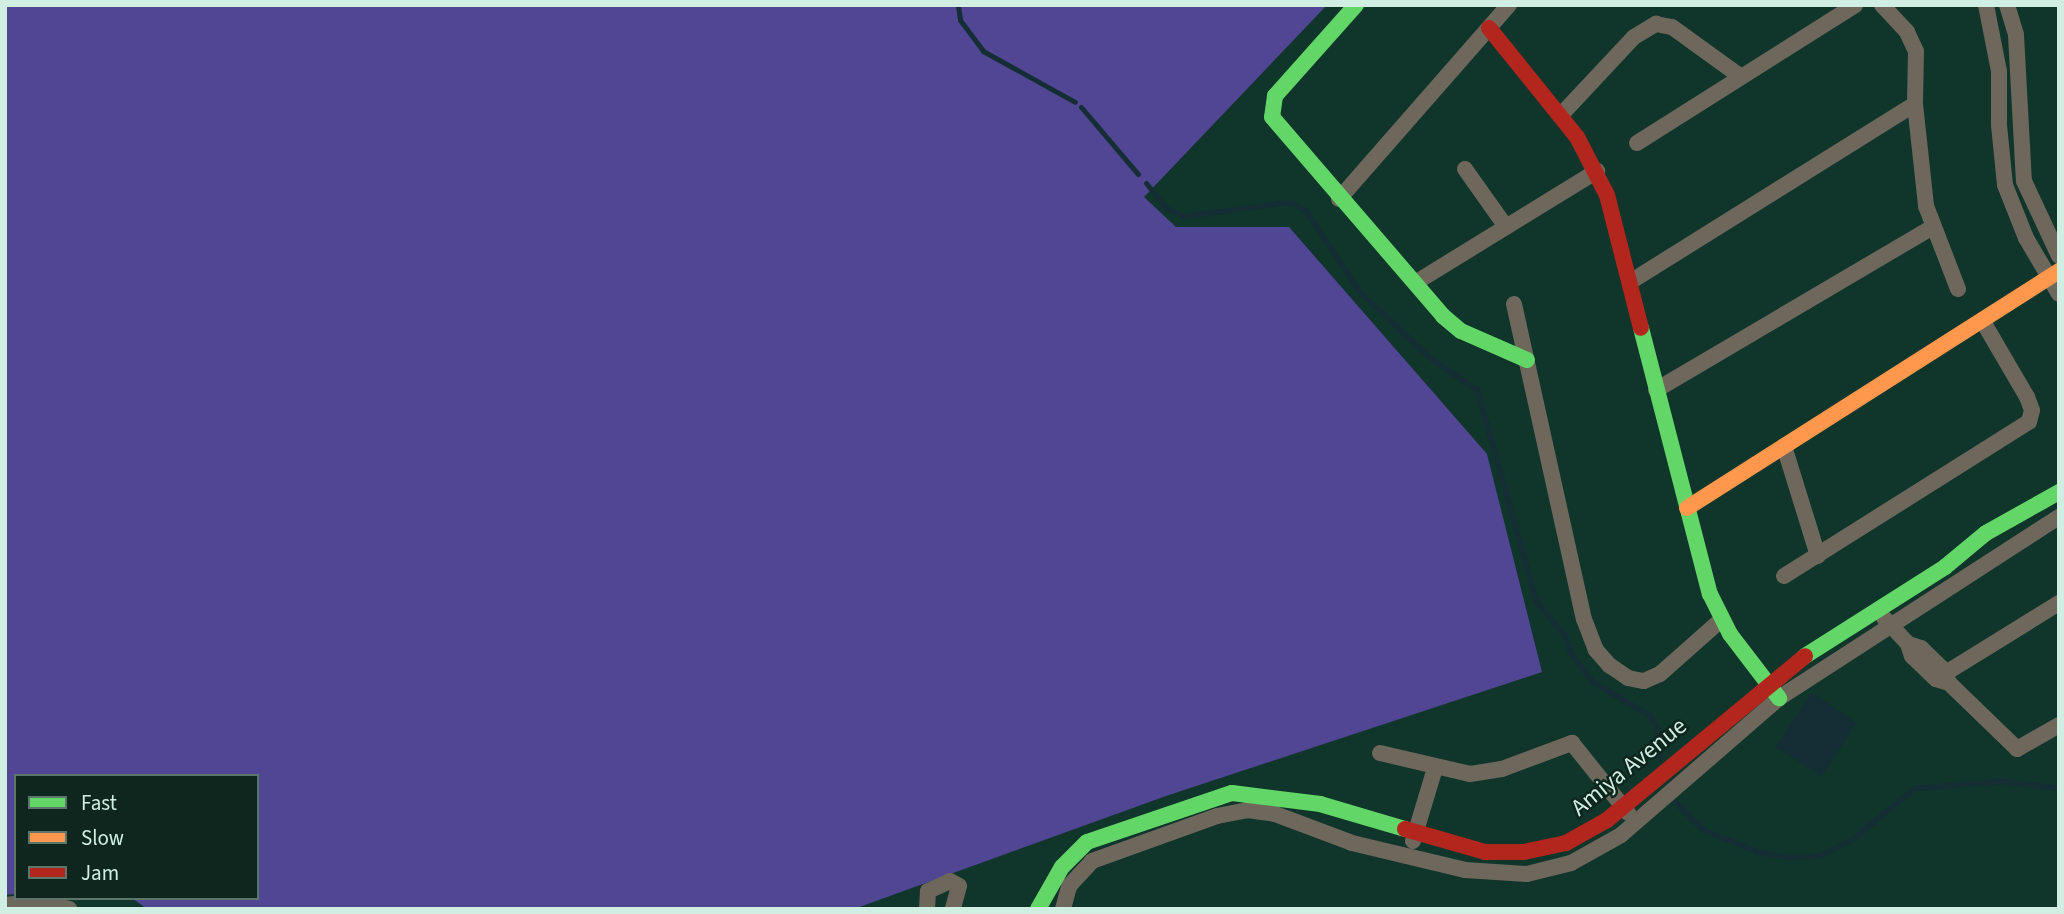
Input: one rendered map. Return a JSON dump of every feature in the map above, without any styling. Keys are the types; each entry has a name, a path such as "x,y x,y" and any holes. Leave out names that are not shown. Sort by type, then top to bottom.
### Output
{"street":[{"path":"1356,5 1271,102 1275,123 1339,199 1461,331 1527,360"},
{"path":"1339,199 1509,5"},
{"path":"1637,143 1855,5"},
{"path":"1882,5 1907,32 1916,51 1915,104 1931,228 1958,289"},
{"path":"1986,5 1999,71 1998,125 2005,185 2026,238 2054,274 2059,294"},
{"path":"2007,5 2016,35 2024,181 2059,256"},
{"path":"1560,116 1634,37 1656,19 1672,27 1741,78"},
{"path":"1489,28 1560,116 1597,172 1630,282 1687,508 1721,620 1779,698"},
{"path":"1630,282 1915,104"},
{"path":"1465,169 1506,227"},
{"path":"1415,283 1597,172"},
{"path":"1656,390 1931,228"},
{"path":"1687,508 2054,274"},
{"path":"1514,304 1584,619 1596,650 1628,678 1644,681 1660,674 1721,620"},
{"path":"1784,576 2015,434 2037,417 1982,320"},
{"path":"1784,446 1818,555"},
{"name":"Amiya Avenue","path":"1277,806 1353,812 1415,834 1485,852 1524,852 1581,836 1623,806 1767,682 1945,567 1986,533 2059,492"},
{"name":"Amiya Avenue","path":"1038,909 1077,862 1107,833 1213,797 1248,792 1335,838 1409,854 1465,870 1527,874 1590,855 1636,823 1779,698 1888,625 2059,517"},
{"path":"1944,678 2059,603"},
{"path":"1878,609 1888,625 1908,644 1921,648 1944,678 2017,749 2059,725"},
{"path":"1380,753 1435,768 1485,773 1572,743 1636,823"},
{"path":"1409,854 1435,768"},
{"name":"Amiya Avenue","path":"1063,909 1077,862"},
{"path":"927,909 928,891 950,881 959,886 953,909"},
{"path":"5,905 34,902 69,909"}],"shaded area":[{"path":"5,5 1327,5 1144,197 1176,227 1289,227 1487,454 1542,672 1166,796 854,909 147,909 135,900 259,900 259,774 14,774 14,894 5,895"}],"water":[{"path":"1811,693 1856,722 1821,776 1776,747"}],"waterway":[{"path":"958,5 960,20 983,51 1075,102"},
{"path":"1081,107 1138,174"},
{"path":"1146,183 1166,208 1184,216 1280,203 1293,203 1306,211 1359,291 1429,357 1477,390 1536,601 1565,636 1570,652 1593,682 1649,715 1657,728 1659,759"},
{"path":"1675,802 1702,829 1758,852 1787,857 1818,856 1851,840 1914,788 2002,781 2059,788"}],"traffic: fast":[{"path":"1356,5 1275,96 1272,117 1443,316 1461,331 1527,360"},
{"path":"1641,328 1710,594 1730,634 1779,698"},
{"path":"1805,656 1945,567 1986,533 2059,492"},
{"path":"1038,909 1062,867 1087,842 1232,793 1320,804 1405,829"}],"traffic: slow":[{"path":"1687,508 2059,271"}],"traffic: jam":[{"path":"1489,28 1577,137 1607,195 1641,328"},
{"path":"1405,829 1485,852 1524,852 1566,843 1607,820 1805,656"}]}
